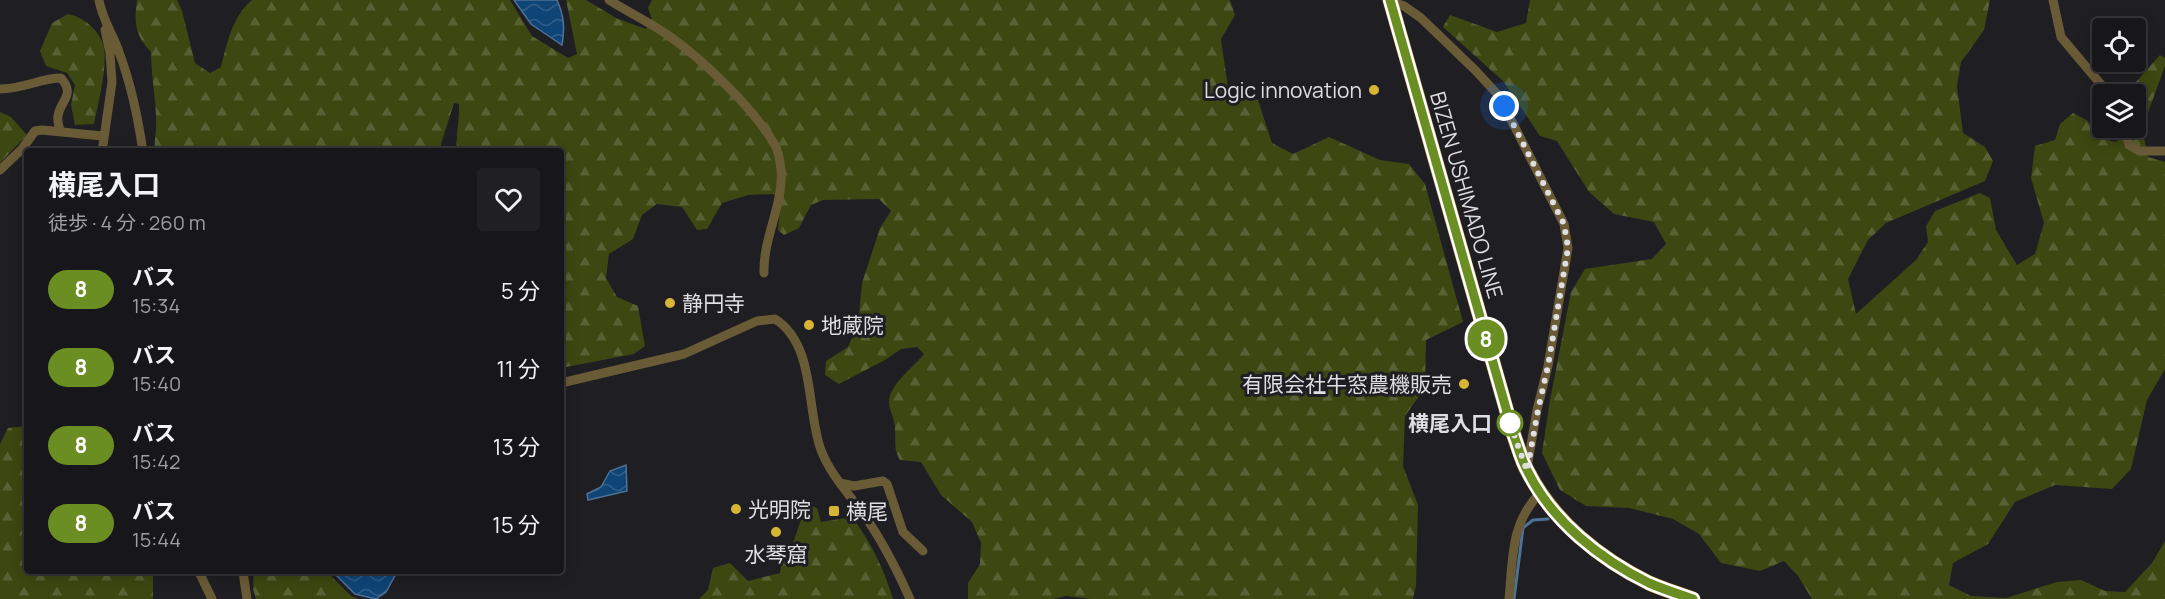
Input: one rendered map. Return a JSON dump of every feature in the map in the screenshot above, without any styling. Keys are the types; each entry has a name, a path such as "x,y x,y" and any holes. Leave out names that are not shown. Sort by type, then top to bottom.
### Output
{"main road":[{"name":"BIZEN USHIMADO LINE","path":"1390,1 1510,422 1527,471 1553,510 1596,552 1650,583 1693,599"}],"street":[{"path":"99,0 103,17 113,36 128,77 142,148"},
{"path":"609,0 667,34 695,56 726,85 775,146 779,154 781,171 780,190 764,261 764,273"},
{"path":"2053,0 2061,37 2066,46 2100,84"},
{"path":"1390,1 1404,6 1421,18 1499,96 1564,224 1568,248 1527,471"},
{"path":"102,148 112,82 110,53 105,30 108,26"},
{"path":"0,89 17,89 61,78 66,83 68,94 58,118 60,131"},
{"path":"0,170 22,149 35,131 60,131 102,136"},
{"path":"2127,138 2129,145 2139,151 2165,151"},
{"path":"564,382 676,356 757,321 775,319 788,328 807,369 815,433 825,459 874,530 910,599"},
{"path":"840,483 854,486 883,481 887,484 903,532 923,551"},
{"path":"1509,599 1517,526 1524,512 1540,493"},
{"path":"200,574 212,599"},
{"path":"243,574 247,599"}],"green space":[{"path":"137,0 177,0 195,63 210,73 221,67 235,22 252,0 510,0 532,36 568,58 577,54 566,0 586,0 618,19 646,29 652,19 648,8 652,0 1230,0 1235,15 1221,39 1229,95 1258,100 1272,143 1293,154 1329,137 1380,160 1409,164 1425,184 1463,322 1426,340 1425,388 1405,416 1403,466 1418,505 1416,586 1413,599 1090,599 1066,596 1053,599 968,599 968,583 980,564 981,543 972,522 941,495 921,462 900,460 896,448 895,425 889,403 891,393 898,381 924,354 917,347 901,349 839,384 825,375 826,361 848,347 858,324 862,283 880,228 891,211 879,199 823,200 811,205 799,228 784,235 778,230 781,201 773,194 748,195 722,203 707,229 697,230 682,207 657,204 642,215 633,239 609,254 606,278 617,297 638,306 645,346 634,354 564,367 564,148 457,148 459,104 454,103 442,148 156,148 156,109 151,52 139,35 136,16"},
{"path":"1530,0 1990,0 1984,30 1961,62 1957,86 1963,133 1985,147 1993,161 1985,181 1886,223 1868,240 1848,279 1856,314 1916,260 1928,242 1926,226 1935,211 1980,193 1990,198 1996,230 2017,265 2035,254 2044,223 2031,178 2035,146 2055,140 2060,124 2073,113 2088,121 2092,128 2092,138 2115,142 2123,138 2144,138 2148,157 2165,162 2165,369 2147,400 2131,469 2112,489 2055,485 2015,502 1988,544 1953,563 1949,585 1971,596 2006,598 2057,582 2081,580 2105,591 2125,592 2152,563 2165,541 2165,599 1812,599 1798,576 1784,561 1760,571 1721,563 1699,534 1673,519 1629,508 1586,506 1560,490 1542,453 1571,292 1585,269 1652,259 1666,244 1654,222 1614,214 1589,192 1557,141 1540,136 1503,81 1443,27 1450,15 1497,32 1526,23"},
{"path":"68,14 89,25 98,33 103,44 104,72 94,124 75,125 71,105 75,85 67,73 46,66 40,51 52,23"},
{"path":"2160,55 2165,58 2165,66 2146,118 2146,84 2134,84"},
{"path":"0,112 11,117 27,135 0,163"},
{"path":"24,426 24,574 153,574 153,599 0,599 0,444 8,428"},
{"path":"806,505 817,508 821,522 852,517 876,556 893,599 699,599 708,590 713,568 730,563 748,581 780,573 783,550 793,543"},
{"path":"254,574 329,574 351,596 358,599 256,599 253,589"}],"water":[{"path":"514,0 557,0 563,22 562,45 531,24"},
{"path":"626,465 627,491 588,500 587,494 601,487 610,471"},
{"path":"335,574 396,574 386,592 376,599 355,594"}],"waterway":[{"path":"1514,599 1523,528 1533,520 1548,519"}],"bus line":[{"name":"8","path":"1390,0 1513,433 1527,471 1553,510 1596,552 1650,583 1693,599"}],"place":[{"name":"Logic innovation","path":"1374,90"},
{"name":"静円寺","path":"670,303"},
{"name":"地蔵院","path":"809,325"},
{"name":"有限会社牛窓農機販売","path":"1464,384"},
{"name":"横尾入口","path":"1510,423"},
{"name":"光明院","path":"736,509"},
{"name":"横尾","path":"834,511"},
{"name":"水琴窟","path":"776,532"}],"route":[{"path":"1504,106 1564,224 1568,248 1527,471 1510,423"}]}
